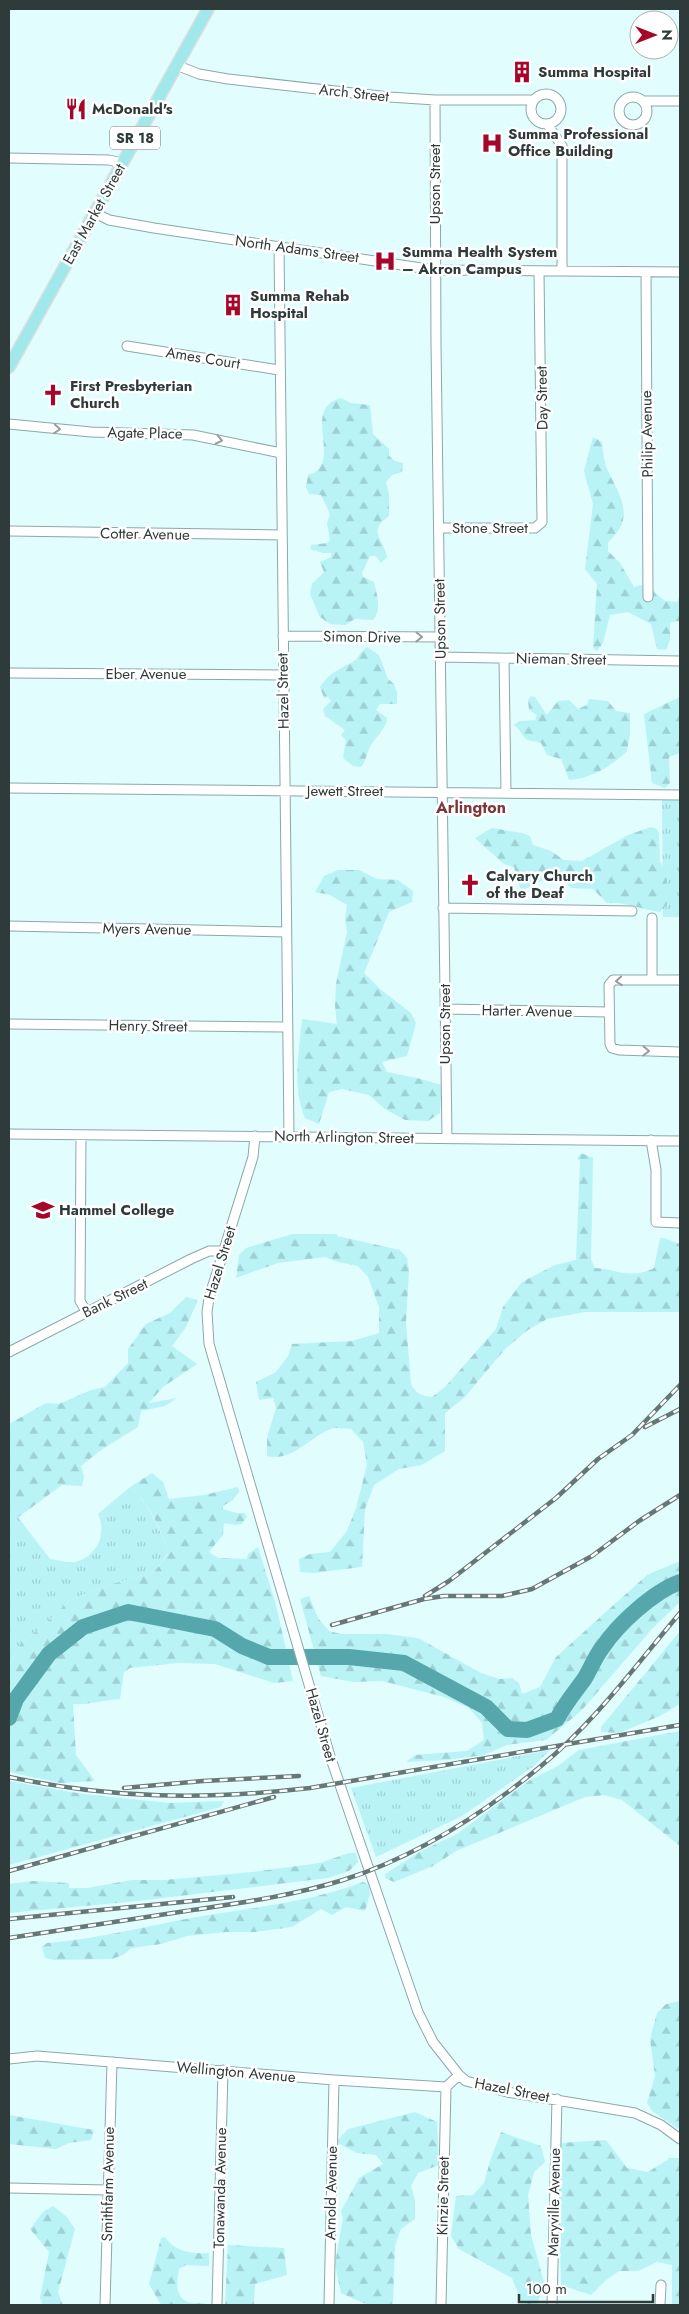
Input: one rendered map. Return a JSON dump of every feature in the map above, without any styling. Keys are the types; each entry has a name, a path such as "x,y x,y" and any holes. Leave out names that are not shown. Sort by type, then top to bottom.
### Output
{"main road":[{"name":"East Market Street","path":"9,367 96,213 207,9"}],"street":[{"name":"Arch Street","path":"176,65 199,74 228,79 389,97 435,100 534,100 542,94 547,94 559,101 561,111 559,116 547,124"},
{"name":"Upson Street","path":"435,100 435,270 447,1138"},
{"path":"534,100 531,109 534,118 547,124 562,146 562,270"},
{"path":"643,101 680,101"},
{"path":"9,158 109,160 122,163"},
{"name":"North Adams Street","path":"96,213 109,220 435,270 680,272"},
{"name":"Hazel Street","path":"279,246 289,1136"},
{"name":"Day Street","path":"540,271 544,512 540,525"},
{"name":"Philip Avenue","path":"646,272 648,597"},
{"name":"Ames Court","path":"127,346 279,370"},
{"name":"Agate Place","path":"9,424 91,432 193,434 280,453"},
{"name":"Stone Street","path":"439,528 528,528 540,525"},
{"name":"Cotter Avenue","path":"10,531 282,535"},
{"name":"Simon Drive","path":"283,636 440,637"},
{"name":"Nieman Street","path":"441,658 680,661"},
{"path":"504,659 506,792"},
{"name":"Eber Avenue","path":"9,673 283,675"},
{"name":"Jewett Street","path":"9,788 680,795"},
{"path":"444,908 632,911"},
{"path":"652,918 652,980"},
{"name":"Myers Avenue","path":"9,926 286,932"},
{"path":"680,980 612,980 609,985 610,1044 612,1048 619,1050 680,1052"},
{"name":"Harter Avenue","path":"444,1009 609,1012"},
{"name":"Henry Street","path":"9,1024 288,1027"},
{"name":"North Arlington Street","path":"9,1134 680,1141"},
{"path":"81,1135 80,1301 86,1311"},
{"name":"Hazel Street","path":"255,1136 253,1157 209,1298 207,1312 209,1344 336,1777 418,2012 433,2042 459,2075 478,2086 635,2113 661,2125 680,2139"},
{"path":"651,1140 656,1163 656,1222 680,1223"},
{"name":"Bank Street","path":"9,1352 191,1259 209,1251 223,1251"},
{"name":"Wellington Avenue","path":"9,2059 37,2056 446,2087"},
{"name":"Smithfarm Avenue","path":"105,2305 112,2062"},
{"name":"Tonawanda Avenue","path":"217,2305 223,2070"},
{"path":"446,2087 459,2075"},
{"name":"Arnold Avenue","path":"329,2305 334,2080"},
{"name":"Kinzie Street","path":"441,2305 446,2087"},
{"name":"Maryville Avenue","path":"552,2305 557,2099"},
{"path":"9,2188 108,2190"},
{"path":"660,2305 661,2285"}],"green space":[{"path":"341,398 351,403 370,405 373,434 389,449 389,456 395,461 403,463 402,472 392,475 386,482 389,495 389,516 379,526 378,535 387,557 381,563 376,556 370,556 362,573 363,577 374,582 378,602 376,616 373,620 355,619 345,625 330,624 320,617 310,594 312,584 324,572 320,562 331,557 331,553 310,549 311,545 327,543 330,540 327,523 330,514 321,495 309,494 306,487 308,475 318,470 323,462 322,420 324,411 330,403"},
{"path":"593,437 602,442 606,466 622,501 624,516 617,533 608,543 608,551 620,563 634,587 645,584 665,601 677,602 680,594 680,621 670,622 670,640 666,650 657,649 651,624 628,612 610,615 603,643 597,651 593,648 597,584 585,569 593,504 584,471"},
{"path":"367,647 379,655 388,679 394,684 397,692 397,704 380,704 376,710 387,718 386,723 371,745 361,767 353,766 343,758 346,740 341,735 345,730 325,716 323,709 331,701 328,697 324,698 320,687 332,674 354,661"},
{"path":"531,696 535,697 547,715 558,701 569,700 578,709 587,705 589,699 608,701 616,711 630,713 630,734 627,751 615,762 600,771 585,777 569,780 561,759 547,755 541,743 526,739 518,728 513,725 520,721 535,720 537,715 529,710 528,700"},
{"path":"680,697 680,753 669,757 670,783 665,788 652,783 644,714"},
{"path":"662,800 680,800 680,917 663,917"},
{"path":"651,827 657,829 659,833 660,861 666,875 667,904 660,912 620,903 607,903 593,889 571,888 564,881 556,877 549,877 521,891 514,867 504,864 475,838 492,828 522,833 530,836 533,845 551,851 564,860 582,861 628,835"},
{"path":"338,870 359,870 377,879 398,880 413,891 412,902 389,912 364,973 380,989 411,1013 416,1023 407,1056 382,1062 387,1072 442,1085 440,1113 428,1121 405,1120 385,1109 369,1095 342,1089 329,1092 319,1124 305,1118 301,1106 298,1082 298,1057 302,1019 337,1024 335,1006 336,984 347,932 345,919 347,905 330,895 315,892 324,876"},
{"path":"581,1153 593,1158 591,1260 595,1268 631,1274 646,1271 654,1268 660,1238 680,1244 680,1312 585,1312 547,1319 528,1330 505,1349 464,1398 445,1413 445,1451 422,1465 399,1469 374,1485 365,1509 362,1567 313,1573 300,1572 299,1559 310,1554 330,1552 347,1531 356,1508 367,1465 363,1442 351,1429 333,1428 293,1452 276,1457 267,1456 267,1438 276,1408 273,1398 259,1400 256,1382 276,1372 288,1356 292,1344 352,1341 379,1333 379,1307 368,1277 358,1266 325,1257 278,1263 236,1278 239,1255 246,1248 292,1234 337,1234 337,1236 400,1250 407,1258 409,1271 406,1322 411,1384 420,1394 432,1397 445,1387 496,1329 503,1307 522,1282 555,1265 576,1260 580,1160 577,1159"},
{"path":"186,1297 198,1300 186,1327 172,1346 197,1364 163,1387 149,1403 177,1398 165,1406 141,1411 138,1427 101,1450 81,1466 84,1477 82,1486 62,1485 9,1524 9,1424 46,1403 59,1404 91,1390 105,1387 128,1363 128,1349 146,1324 170,1313"},
{"path":"152,1473 163,1482 169,1499 204,1495 238,1487 239,1491 233,1500 223,1506 223,1509 244,1513 247,1516 242,1524 224,1523 223,1535 209,1552 218,1558 247,1559 248,1554 258,1547 276,1605 293,1681 274,1683 215,1664 178,1663 130,1668 124,1672 120,1699 73,1704 76,1755 95,1781 60,1783 9,1772 9,1665 21,1643 41,1628 70,1600 105,1586 154,1572 168,1554 162,1535 149,1509 130,1487"},
{"path":"130,1487 154,1518 168,1553 154,1572 105,1586 70,1600 41,1628 21,1643 9,1665 9,1524 18,1517 50,1559 75,1562 89,1555 98,1544 101,1529 98,1514"},
{"path":"680,1561 680,1602 652,1629 581,1711 546,1740 507,1745 484,1755 447,1760 406,1762 415,1755 467,1751 484,1740 482,1723 469,1708 444,1697 382,1681 353,1682 321,1676 300,1599 309,1596 318,1618 329,1631 341,1634 387,1634 418,1638 481,1673 500,1679 512,1678 519,1683 522,1694 540,1687 556,1657 647,1575"},
{"path":"680,1631 680,1704 660,1716 619,1733 601,1732 601,1727"},
{"path":"680,1731 680,1846 622,1800 604,1795 585,1797 456,1851 433,1866 394,1882 385,1878 385,1874 421,1851 457,1834 530,1780 558,1766 579,1750"},
{"path":"550,1750 534,1766 462,1816 376,1857 351,1788"},
{"path":"9,1781 83,1794 169,1803 224,1801 221,1807 9,1865"},
{"path":"349,1853 356,1853 358,1862 349,1871 328,1878 138,1901 9,1913 9,1884 32,1881 69,1883 69,1888 87,1888 132,1880 164,1880 253,1872 320,1863"},
{"path":"363,1882 369,1885 370,1894 365,1911 346,1907 332,1915 321,1909 292,1927 255,1932 226,1932 187,1936 161,1944 132,1948 123,1955 112,1959 54,1960 45,1958 42,1947 47,1943 101,1936 191,1918 299,1900"},
{"path":"680,2001 680,2130 652,2111 647,2103 655,2076 650,2039 657,2013 666,2004"},
{"path":"415,2112 437,2122 439,2165 418,2173 411,2186 415,2200 415,2219 401,2229 395,2246 393,2303 373,2306 341,2293 335,2264 343,2218 341,2211 359,2178 383,2164 376,2155 357,2153 336,2142 348,2129"},
{"path":"9,2115 94,2130 91,2140 69,2143 56,2149 9,2144"},
{"path":"501,2132 541,2146 545,2162 534,2172 528,2195 531,2235 544,2282 537,2305 522,2303 512,2278 459,2249 451,2236 456,2196 473,2195 484,2183"},
{"path":"606,2140 627,2168 648,2172 670,2158 680,2158 680,2305 672,2305 672,2265 657,2262 638,2271 619,2271 606,2280 591,2295 561,2285 558,2171 561,2143"},
{"path":"53,2206 67,2217 75,2229 58,2292 63,2305 43,2305 40,2298 49,2252 30,2229 43,2212"},
{"path":"165,2237 174,2246 184,2251 209,2253 209,2266 186,2265 179,2269 177,2283 178,2292 184,2300 190,2303 208,2305 161,2305 149,2284 161,2238"},
{"path":"228,2245 284,2248 287,2275 255,2284 254,2305 225,2305"}],"waterway":[{"path":"9,1718 16,1699 49,1654 83,1627 128,1612 215,1629 242,1646 269,1657 349,1657 404,1663 486,1707 508,1729 527,1730 557,1719 585,1678 600,1651 617,1629 648,1601 680,1582"}],"railway":[{"path":"425,1596 449,1581 556,1498 598,1459 632,1435 680,1385"},
{"path":"645,1427 680,1409"},
{"path":"332,1625 424,1599 444,1596 502,1596 532,1589 592,1556 639,1521 680,1495"},
{"path":"9,1938 285,1895 343,1880 396,1859 472,1817 541,1766 597,1712 680,1613"},
{"path":"9,1777 85,1790 122,1793 196,1796 271,1792 310,1788 680,1725"},
{"path":"124,1788 203,1781 299,1776"},
{"path":"9,1871 274,1797"},
{"path":"9,1919 233,1897"}],"place":[{"name":"Summa Hospital","path":"522,72"},
{"name":"McDonald's","path":"76,109"},
{"name":"Summa Professional Office Building","path":"492,143"},
{"name":"Summa Health System – Akron Campus","path":"385,261"},
{"name":"Summa Rehab Hospital","path":"233,305"},
{"name":"First Presbyterian Church","path":"53,395"},
{"name":"Calvary Church of the Deaf","path":"470,885"},
{"name":"Hammel College","path":"43,1210"}],"district":[{"name":"Arlington","path":"471,807"}]}
